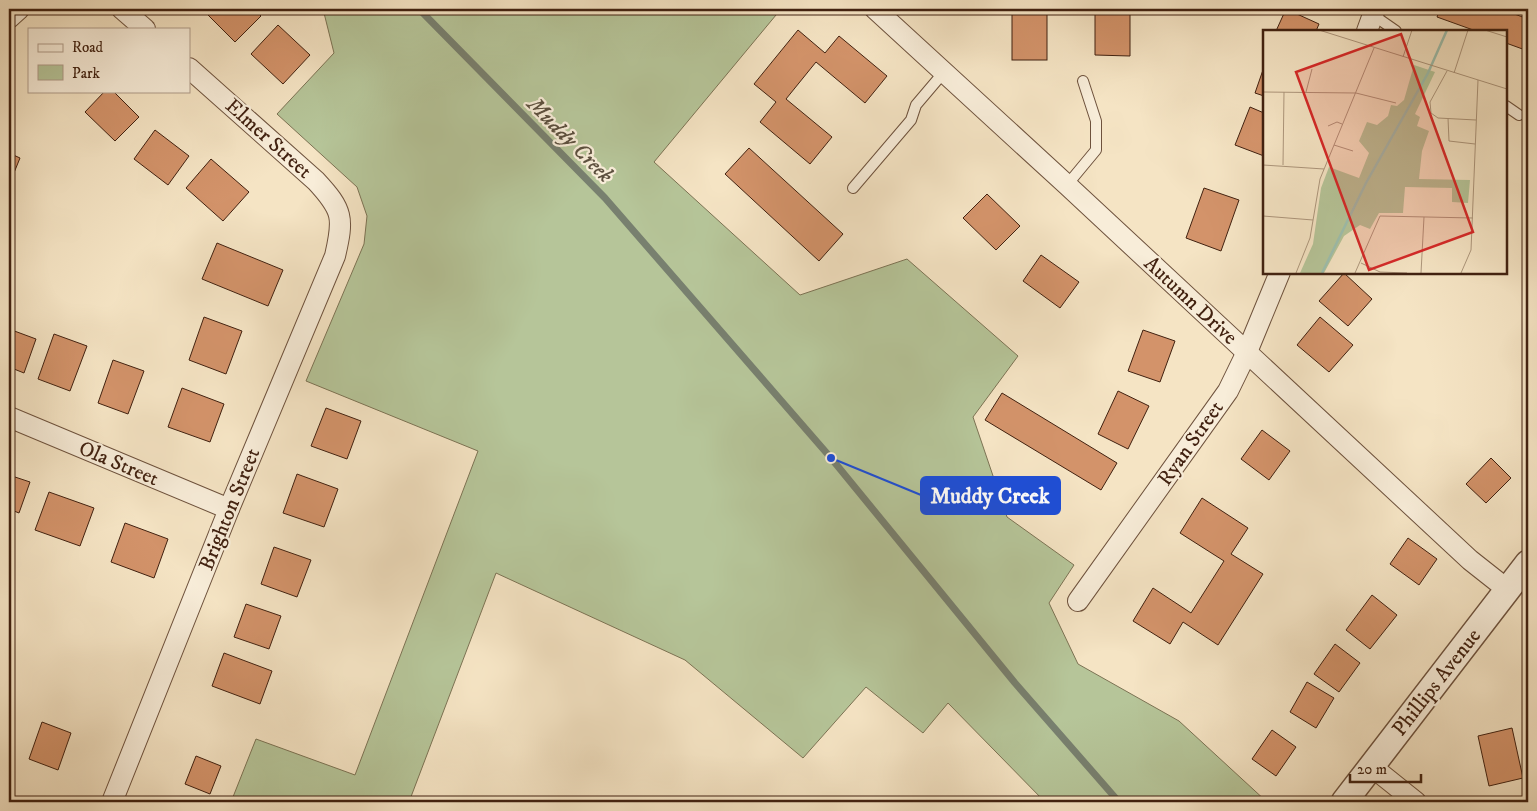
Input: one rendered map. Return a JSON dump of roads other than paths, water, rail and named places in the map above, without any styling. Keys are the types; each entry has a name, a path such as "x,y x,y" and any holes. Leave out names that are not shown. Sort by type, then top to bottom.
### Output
{"street":[{"path":"9,18 19,9"},
{"path":"122,9 144,28"},
{"name":"Autumn Drive","path":"875,9 1067,184 1470,560 1508,590"},
{"name":"Elmer Street","path":"190,69 316,181 330,196 341,215"},
{"name":"Brighton Street","path":"112,802 229,509 334,256 340,237 341,215"},
{"name":"Ryan Street","path":"1078,601 1228,391 1247,352 1279,274"},
{"name":"Ola Street","path":"9,418 229,509"},
{"name":"Phillips Avenue","path":"1344,802 1528,563"},
{"path":"1371,766 1416,802"}],"lane":[{"path":"1372,18 1394,30"},
{"path":"853,188 911,120 916,105 944,72"},
{"path":"1067,184 1096,150 1096,121 1083,81"},
{"path":"1507,107 1519,116"}],"waterway":[{"name":"Muddy Creek","path":"419,9 605,198 831,458 1015,683 1119,802"}],"place":[{"name":"Muddy Creek","path":"831,458"}]}
